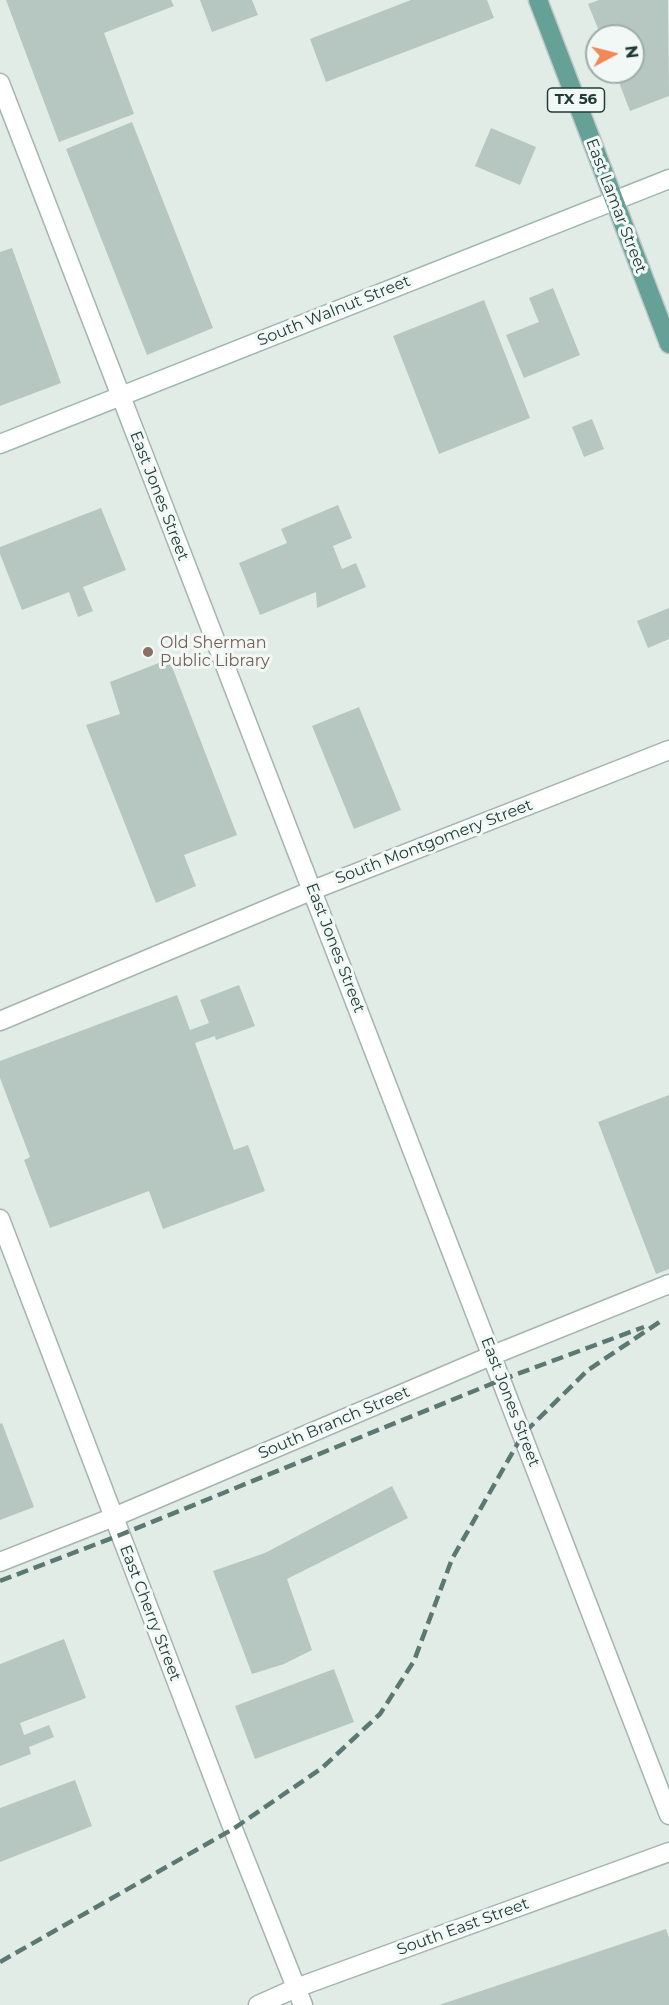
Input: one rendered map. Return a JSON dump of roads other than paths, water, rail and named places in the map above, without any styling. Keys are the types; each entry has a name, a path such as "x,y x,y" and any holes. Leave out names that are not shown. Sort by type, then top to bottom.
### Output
{"main road":[{"name":"East Lamar Street","path":"538,0 669,344"}],"street":[{"name":"East Jones Street","path":"0,83 669,1815"},
{"name":"South Walnut Street","path":"0,444 669,179"},
{"name":"South Montgomery Street","path":"0,1021 313,890 669,750"},
{"name":"East Cherry Street","path":"0,1219 233,1829 300,1997"},
{"name":"South Branch Street","path":"0,1562 114,1517 493,1355 669,1284"},
{"name":"South East Street","path":"258,2005 300,1997 669,1852"}],"railway":[{"path":"0,1962 233,1829 322,1768 380,1714 414,1661 452,1559 523,1434 588,1370 664,1319"},
{"path":"0,1581 120,1535 501,1380 644,1327"}],"place":[{"name":"Old Sherman Public Library","path":"148,652"}]}
